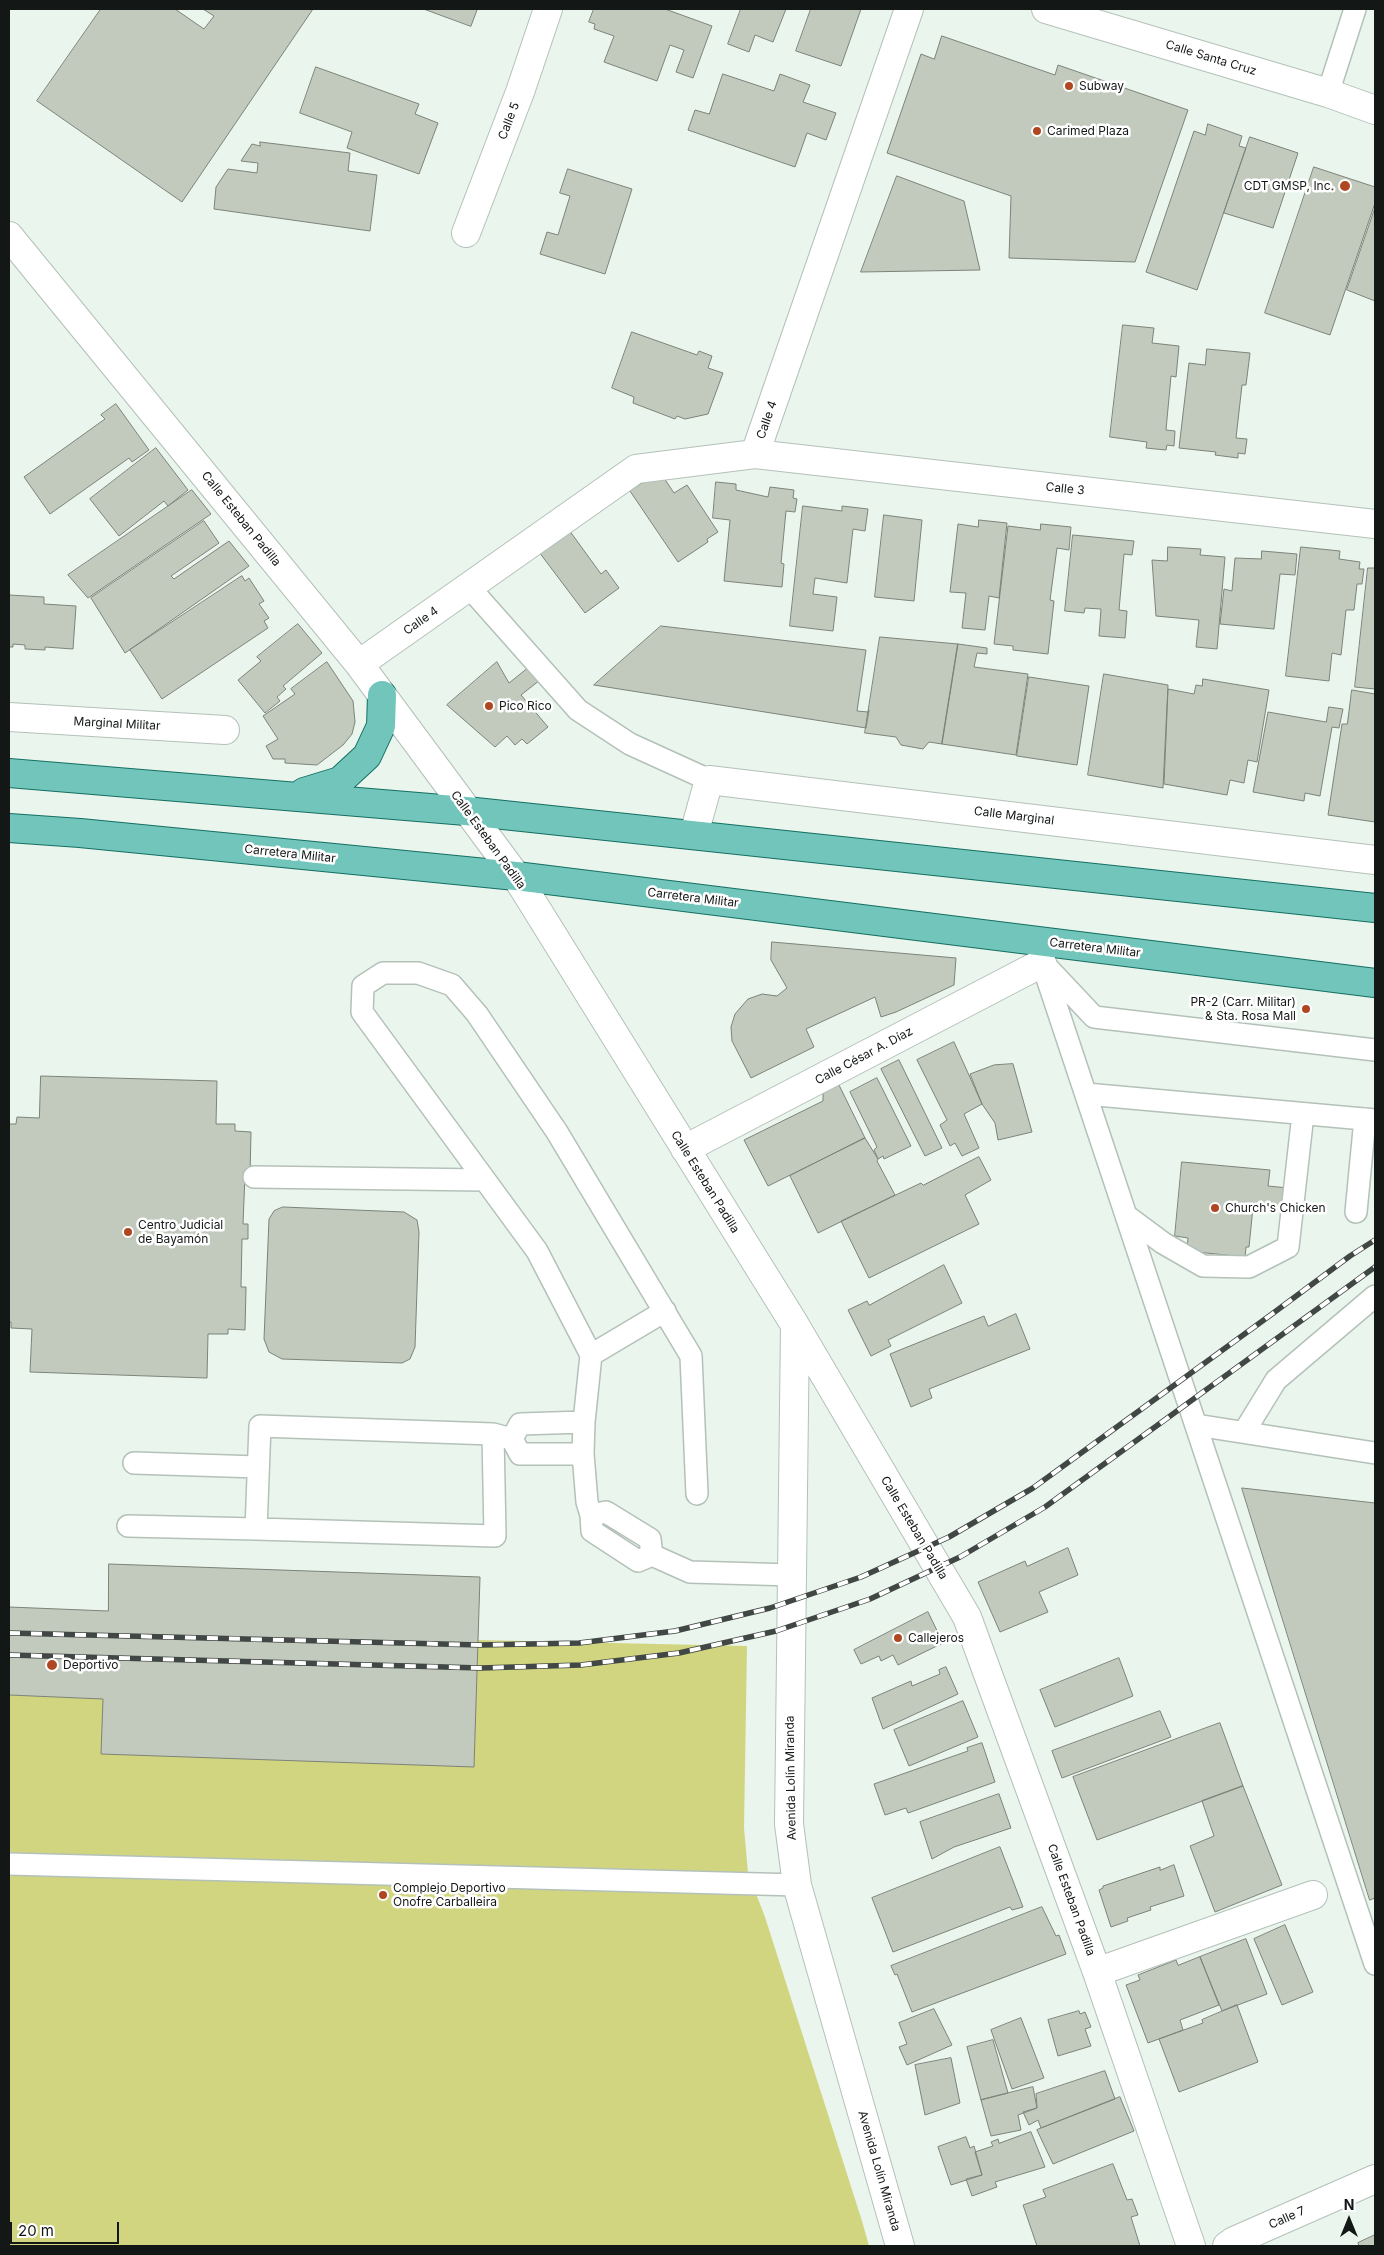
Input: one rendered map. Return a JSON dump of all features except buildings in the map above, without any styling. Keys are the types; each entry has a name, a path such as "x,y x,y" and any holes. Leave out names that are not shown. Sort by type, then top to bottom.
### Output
{"main road":[{"path":"290,796 340,781 367,756 380,726 382,695"},
{"path":"9,773 466,811 1375,908"},
{"name":"Carretera Militar","path":"9,828 90,834 516,876 1044,952 1375,983"}],"street":[{"name":"Calle 5","path":"466,233 520,92 548,9"},
{"name":"Calle 4","path":"359,664 636,469 755,454 909,9"},
{"name":"Calle Santa Cruz","path":"1046,9 1328,93 1375,110"},
{"name":"Calle Esteban Padilla","path":"9,236 359,664 516,876 795,1325 967,1617 1097,1972 1191,2246"},
{"name":"Calle 3","path":"755,454 1375,524"},
{"name":"Marginal Militar","path":"9,717 225,730"},
{"path":"694,834 709,780"},
{"name":"Calle Marginal","path":"709,780 1375,860"},
{"name":"Calle César A. Díaz","path":"685,1149 1044,952"},
{"name":"Avenida Lolín Miranda","path":"795,1325 789,1824 796,1885 900,2246"},
{"path":"1097,1972 1313,1895"},
{"name":"Calle 7","path":"1227,2246 1234,2240 1375,2179"}],"lane":[{"path":"1328,93 1355,9"},
{"path":"469,587 578,710 630,744 709,780"},
{"path":"1044,952 1094,1017 1375,1050"},
{"path":"1044,952 1086,1094 1375,1964"},
{"path":"697,1494 691,1356 665,1311 557,1132 477,1014 452,985 418,973 383,973 363,986 362,1012 537,1251 591,1355 584,1422 583,1454 587,1502 591,1515 606,1512 650,1540 652,1555 690,1572 792,1575"},
{"path":"1086,1094 1370,1120 1356,1212"},
{"path":"1128,1217 1163,1243 1203,1266 1249,1267 1288,1246 1303,1114"},
{"path":"254,1177 484,1180"},
{"path":"1244,1432 1276,1380 1375,1296"},
{"path":"591,1355 665,1311"},
{"path":"256,1529 260,1426 503,1436 520,1424 584,1422"},
{"path":"1196,1425 1375,1453"},
{"path":"503,1436 520,1454 583,1454"},
{"path":"128,1526 495,1536 503,1436"},
{"path":"134,1463 258,1467"},
{"path":"9,1864 796,1885"}],"green space":[{"name":"Complejo Deportivo Onofre Carballeira","path":"109,1564 480,1577 478,1640 747,1646 744,1828 748,1873 765,1917 869,2246 9,2246 9,1607 108,1611"}],"railway":[{"path":"9,1633 481,1645 579,1643 675,1631 770,1608 861,1577 949,1537 1033,1488 1350,1256 1375,1240"},
{"path":"9,1655 481,1668 581,1665 679,1653 776,1631 870,1599 960,1557 1045,1507 1375,1267"}],"place":[{"name":"Subway","path":"1069,86"},
{"name":"Carimed Plaza","path":"1037,131"},
{"name":"CDT GMSP, Inc.","path":"1345,186"},
{"name":"Pico Rico","path":"489,706"},
{"name":"PR-2 (Carr. Militar) & Sta. Rosa Mall","path":"1306,1009"},
{"name":"Church's Chicken","path":"1215,1208"},
{"name":"Centro Judicial de Bayamón","path":"128,1232"},
{"name":"Callejeros","path":"898,1638"},
{"name":"Deportivo","path":"52,1665"},
{"name":"Complejo Deportivo Onofre Carballeira","path":"383,1895"}]}
